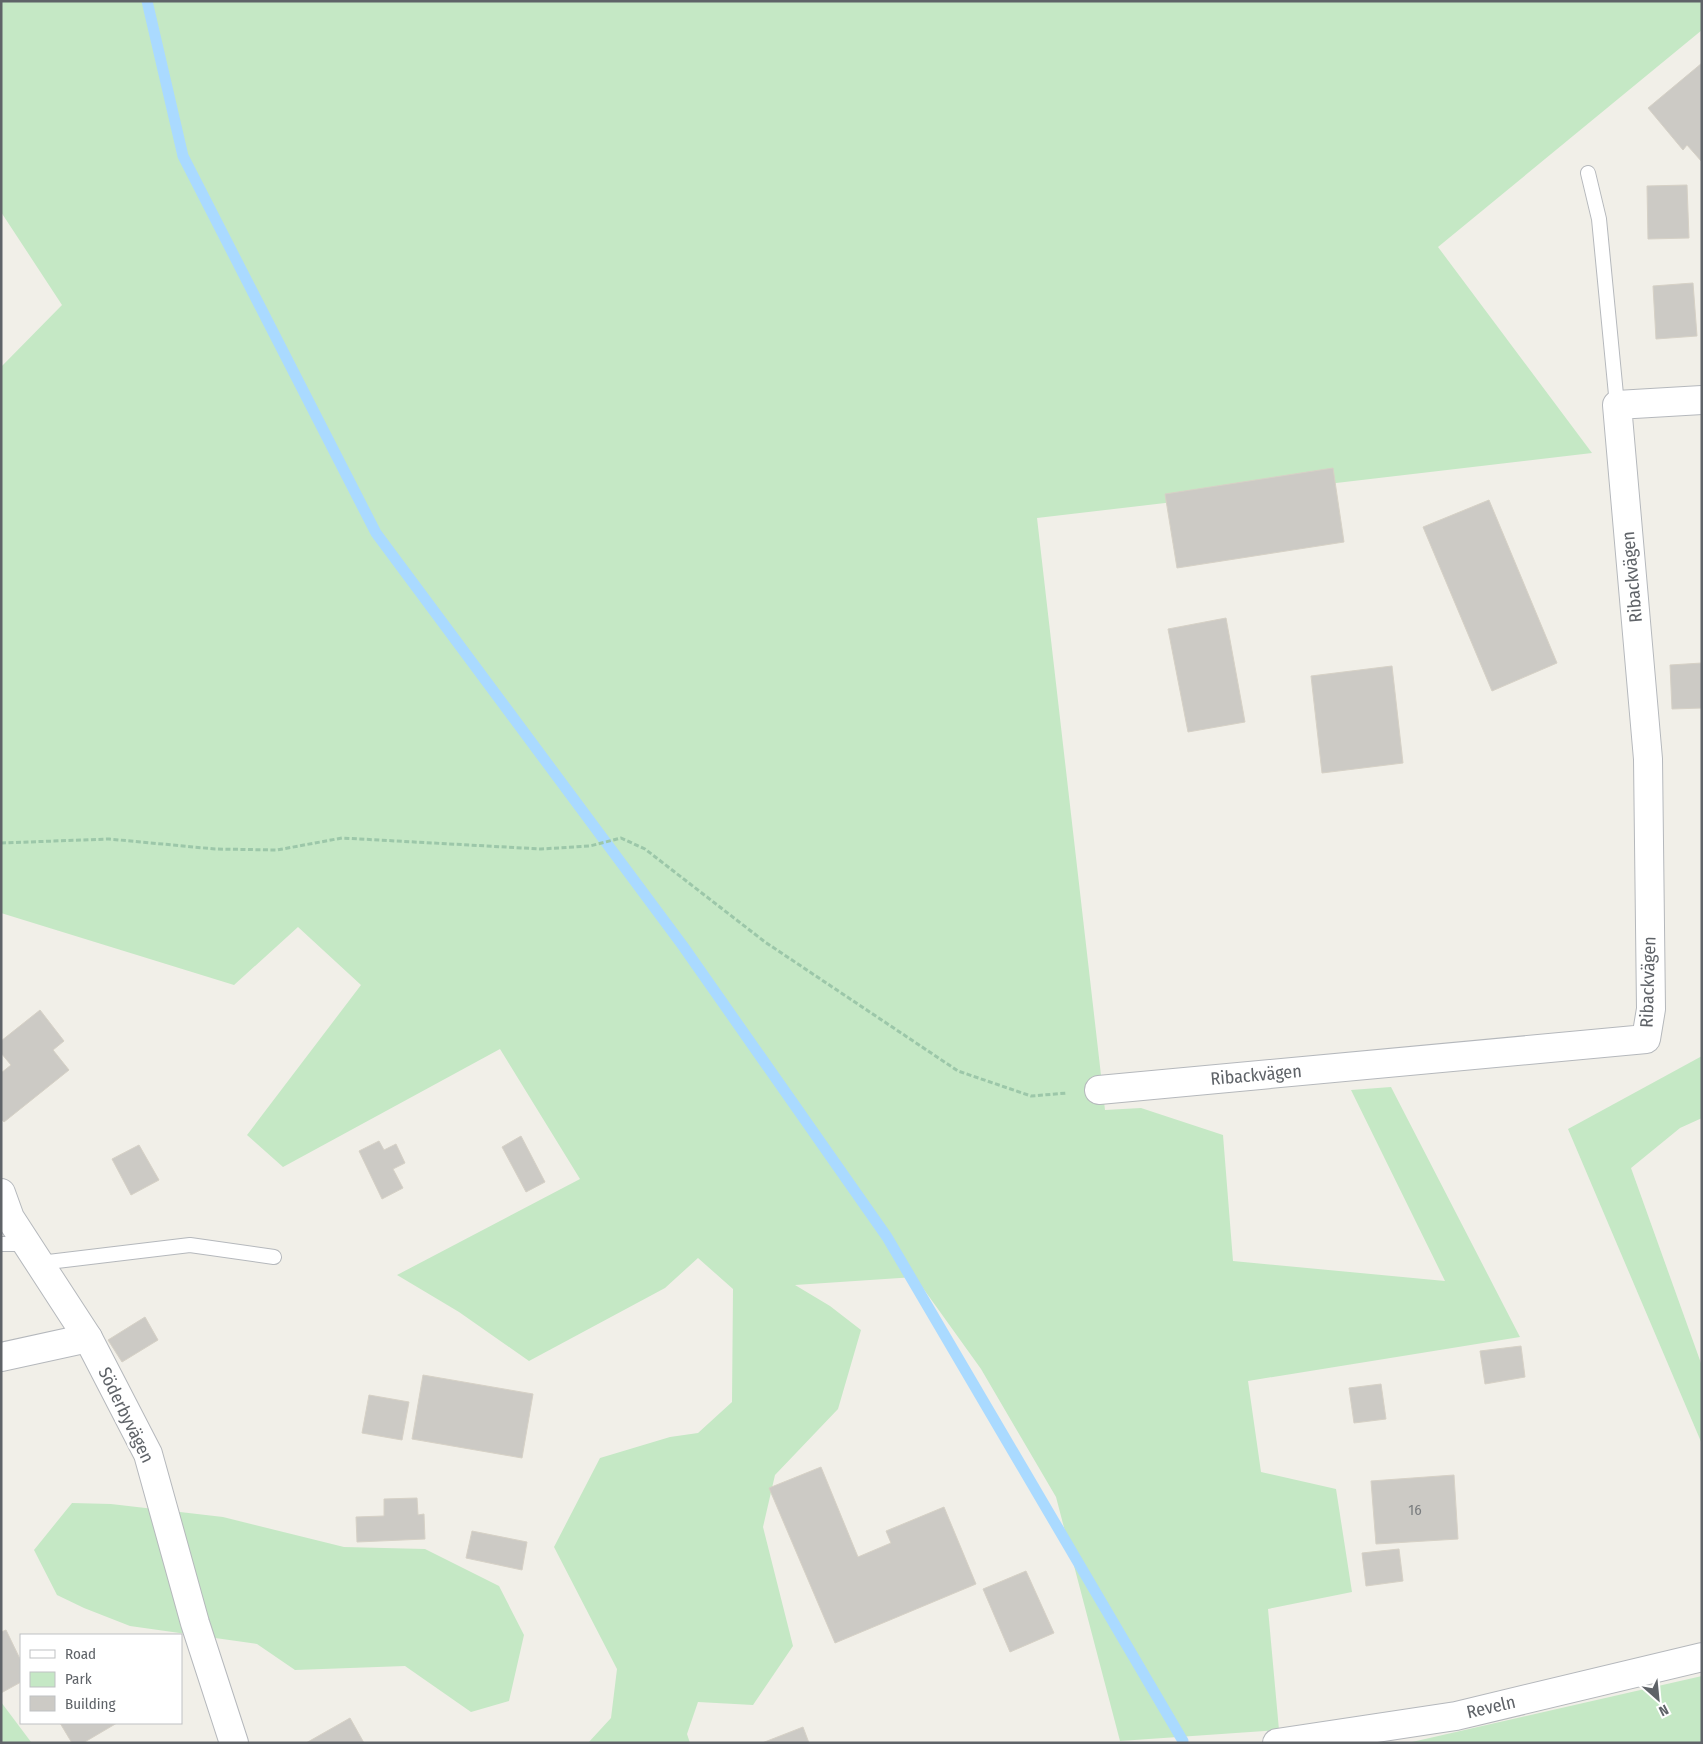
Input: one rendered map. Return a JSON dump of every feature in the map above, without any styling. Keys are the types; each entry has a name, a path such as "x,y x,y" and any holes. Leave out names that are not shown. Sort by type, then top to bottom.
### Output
{"street":[{"path":"1617,405 1702,400"},
{"name":"Ribackvägen","path":"1099,1090 1646,1040 1651,1009 1648,759 1617,405"},
{"name":"Söderbyvägen","path":"1,1193 23,1251 88,1338 148,1454 195,1623 234,1743"},
{"path":"1,1357 88,1338"},
{"name":"Reveln","path":"1278,1743 1456,1716 1702,1657"}],"lane":[{"path":"1588,172 1599,219 1617,405"},
{"path":"23,1251 190,1245 274,1257"}],"path":[{"path":"1,843 109,839 215,849 277,850 342,838 541,849 590,846 621,838 645,849 765,942 958,1071 1031,1096 1099,1090"}],"green space":[{"path":"1,1 1702,1 1702,30 1438,247 1592,453 1037,518 1105,1110 1141,1108 1223,1135 1233,1261 1445,1281 1351,1090 1391,1087 1520,1337 1248,1381 1261,1472 1336,1489 1352,1592 1268,1609 1279,1730 1120,1741 1056,1497 981,1369 915,1277 795,1285 830,1306 861,1330 838,1409 775,1475 763,1527 793,1646 753,1705 698,1702 687,1734 690,1743 588,1743 611,1718 617,1669 554,1547 600,1458 670,1437 698,1433 732,1402 733,1289 698,1258 665,1288 529,1361 459,1312 397,1275 580,1179 500,1049 283,1167 247,1135 361,985 298,927 234,985 1,913 1,367 62,305 1,212"},
{"path":"1702,1056 1702,1118 1680,1128 1631,1168 1702,1366 1702,1444 1568,1129"},
{"path":"72,1503 111,1504 223,1517 344,1547 425,1549 499,1586 524,1635 509,1701 471,1712 405,1666 295,1670 257,1644 130,1626 84,1608 57,1595 34,1550"},
{"path":"1702,1676 1702,1743 1412,1742"},
{"path":"1,1702 31,1742 31,1743 1,1743"}],"building":[{"path":"1702,63 1702,162 1687,145 1683,150 1648,108"},
{"path":"1687,185 1689,238 1648,239 1647,186"},
{"path":"1693,283 1697,336 1656,339 1653,286"},
{"path":"1333,468 1344,542 1177,568 1165,494"},
{"path":"1489,500 1557,663 1492,691 1423,527"},
{"path":"1226,618 1245,722 1188,732 1168,629"},
{"path":"1702,663 1702,708 1672,709 1670,665"},
{"path":"1392,666 1403,763 1322,773 1311,676"},
{"path":"40,1010 64,1041 53,1050 69,1070 4,1122 1,1119 1,1073 11,1065 1,1053 1,1041"},
{"path":"521,1136 545,1182 526,1192 502,1147"},
{"path":"379,1141 384,1150 396,1144 405,1163 393,1169 403,1188 382,1199 359,1151"},
{"path":"139,1145 159,1180 131,1195 112,1159"},
{"path":"145,1317 158,1340 122,1362 108,1340"},
{"path":"1521,1346 1525,1377 1485,1384 1480,1351"},
{"path":"423,1375 533,1394 522,1458 412,1439"},
{"path":"1381,1384 1386,1419 1354,1423 1349,1388"},
{"path":"369,1395 409,1402 402,1440 362,1433"},
{"path":"821,1467 858,1557 891,1543 886,1531 944,1507 976,1584 835,1643 769,1488"},
{"path":"1454,1475 1458,1539 1376,1544 1371,1481"},
{"path":"417,1498 418,1515 424,1514 425,1539 357,1542 356,1517 384,1516 384,1499"},
{"path":"472,1531 527,1542 522,1570 466,1558"},
{"path":"1399,1549 1403,1581 1366,1586 1362,1553"},
{"path":"1026,1571 1054,1633 1010,1652 983,1589"},
{"path":"6,1630 20,1659 20,1683 1,1693 1,1632"},
{"path":"350,1718 364,1743 306,1743"},
{"path":"61,1724 115,1724 83,1743 72,1743"},
{"path":"803,1727 809,1743 762,1743"}],"waterway":[{"path":"147,1 183,156 376,533 683,946 887,1237 1183,1741"}]}
